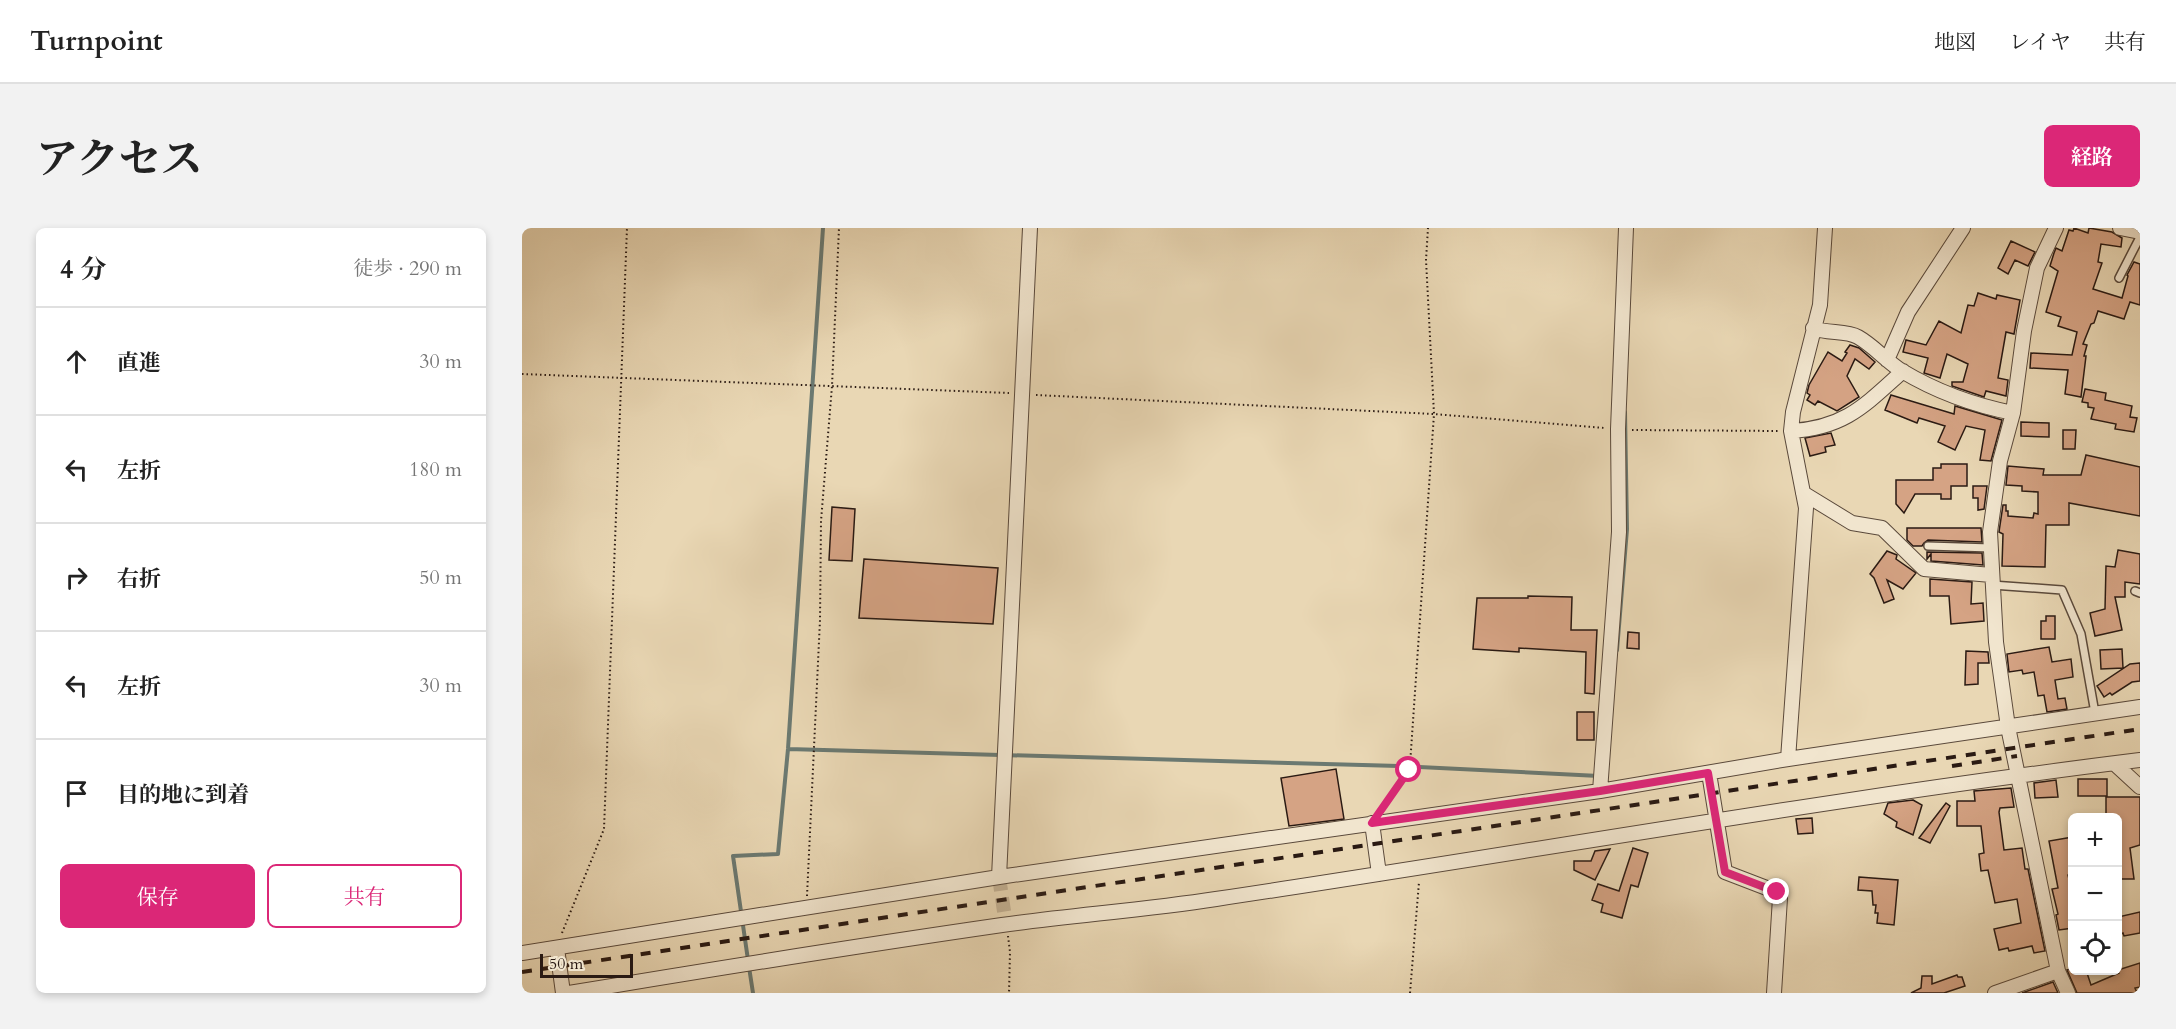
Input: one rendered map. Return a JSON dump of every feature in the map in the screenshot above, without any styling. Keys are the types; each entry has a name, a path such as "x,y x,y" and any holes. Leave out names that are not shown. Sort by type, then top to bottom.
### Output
{"street":[{"path":"999,877 1030,228"},
{"path":"1600,791 1619,532 1618,429 1626,228"},
{"path":"1788,759 1806,508 1791,431 1793,412 1820,305 1825,228"},
{"path":"1887,360 1908,312 1963,228"},
{"path":"2056,228 2037,268 2024,331 2013,413 2000,461 1990,532 1996,642 2008,727 2058,971 2068,993"},
{"path":"2120,228 2140,231"},
{"path":"1813,328 1857,336 1903,371 1951,397 2013,413"},
{"path":"1791,431 1827,426 1843,419 1869,402 1903,371"},
{"path":"1803,493 1852,523 1882,528 1924,570 1992,580"},
{"path":"522,953 999,877 1600,791 1788,759 2140,707"},
{"path":"569,993 782,958 1006,925 1212,900 1717,820 2140,760"},
{"path":"2115,764 2140,787"},
{"path":"1708,773 1725,872 1777,892 1780,898 1774,993"},
{"path":"1372,823 1379,874"},
{"path":"557,948 563,993"},
{"path":"1995,993 2058,971"}],"lane":[{"path":"2119,278 2140,237"},
{"path":"1928,546 1991,549"},
{"path":"1992,580 2062,590 2081,634 2095,714"}],"path":[{"path":"557,948 604,829 627,228"},
{"path":"806,909 820,620 821,521 832,386 839,228"},
{"path":"1372,823 1409,770 1410,765 1434,414 1426,260 1428,228"},
{"path":"522,374 1023,394 1434,414"},
{"path":"1410,993 1420,867"},
{"path":"1006,925 1011,952 1009,993"}],"building":[{"path":"2074,228 2088,233 2089,228 2112,232 2122,238 2121,247 2101,244 2098,262 2102,263 2093,289 2122,298 2127,275 2134,262 2140,264 2140,305 2130,302 2124,319 2098,311 2094,323 2091,324 2083,344 2087,345 2081,397 2065,394 2068,370 2030,368 2031,353 2072,355 2077,332 2058,326 2061,317 2046,312 2058,271 2050,266 2054,253 2056,248 2062,251 2069,230 2073,231"},
{"path":"2011,241 2035,252 2028,266 2015,260 2008,274 1998,268"},
{"path":"1978,293 1996,299 1997,295 2020,300 2014,334 2006,332 1998,378 2008,380 2006,396 1986,391 1984,397 1952,386 1952,382 1963,382 1968,364 1947,354 1940,378 1924,373 1928,358 1903,352 1906,340 1926,345 1939,321 1961,333 1968,305 1974,306"},
{"path":"1850,345 1859,348 1875,362 1869,369 1855,359 1847,376 1859,397 1837,411 1818,401 1815,405 1807,400 1810,395 1807,393 1809,385 1828,352 1842,361"},
{"path":"2085,389 2106,393 2105,400 2132,406 2130,417 2137,418 2134,432 2115,429 2116,424 2091,419 2094,408 2082,402"},
{"path":"1891,395 1954,414 1955,406 2002,420 1991,461 1980,460 1985,430 1966,426 1955,450 1938,442 1945,426 1919,418 1917,423 1885,410"},
{"path":"2021,422 2049,423 2049,437 2021,436"},
{"path":"2063,430 2076,430 2075,449 2063,449"},
{"path":"1831,433 1835,445 1825,447 1826,452 1810,456 1805,438"},
{"path":"2086,455 2140,467 2140,516 2069,503 2069,525 2046,525 2045,567 2002,566 2003,534 1999,532 2003,505 2006,505 2008,516 2033,518 2034,513 2038,514 2038,492 2022,491 2022,486 2006,485 2008,466 2044,469 2043,475 2081,475"},
{"path":"1941,464 1967,464 1967,486 1951,486 1951,499 1941,499 1941,494 1915,494 1904,513 1896,504 1896,480 1933,480 1933,468 1941,468"},
{"path":"1973,486 1987,486 1984,509 1978,510 1978,498 1973,498"},
{"path":"832,507 855,509 852,561 829,560"},
{"path":"1907,528 1981,528 1982,542 1928,540 1922,546 1913,546 1907,540"},
{"path":"2118,550 2140,554 2140,584 2125,582 2125,597 2115,597 2122,630 2095,636 2090,613 2105,609 2106,566 2115,567"},
{"path":"1887,551 1897,555 1896,559 1916,573 1903,589 1887,580 1894,599 1884,603 1874,578 1870,574"},
{"path":"1927,552 1982,553 1983,565 1931,561 1931,554 1927,559"},
{"path":"864,559 998,568 993,624 859,618"},
{"path":"1930,579 1972,582 1971,604 1983,603 1984,621 1951,624 1949,596 1930,596"},
{"path":"1528,596 1572,597 1571,630 1597,630 1594,694 1585,693 1586,652 1519,648 1519,652 1473,649 1477,598 1528,598"},
{"path":"2046,616 2055,616 2055,639 2041,639 2041,621 2046,621"},
{"path":"1628,632 1639,633 1639,649 1627,648"},
{"path":"2049,647 2052,662 2071,659 2073,677 2055,680 2058,699 2065,698 2067,709 2047,712 2044,695 2038,696 2034,672 2023,674 2022,670 2009,672 2007,654"},
{"path":"2122,649 2123,668 2101,669 2100,650"},
{"path":"1966,651 1988,652 1989,663 1978,663 1978,684 1965,685"},
{"path":"2140,663 2140,681 2132,682 2112,695 2110,693 2104,697 2097,686 2130,664"},
{"path":"1577,712 1594,712 1594,740 1577,740"},
{"path":"1336,769 1344,819 1289,826 1281,778"},
{"path":"2078,779 2107,779 2107,796 2078,796"},
{"path":"2056,780 2058,797 2035,798 2034,783"},
{"path":"2011,788 2014,807 2000,808 1999,812 2004,850 2022,848 2045,951 2034,953 2032,946 2009,951 2008,948 1999,950 1994,929 2021,923 2017,899 1995,903 1988,870 1981,871 1979,854 1984,853 1981,826 1957,826 1957,801 1975,801 1974,791"},
{"path":"2106,797 2140,797 2140,845 2130,848 2134,879 2122,879 2122,813 2106,813"},
{"path":"1913,800 1922,805 1913,835 1896,827 1897,822 1884,814 1888,803"},
{"path":"1946,803 1950,806 1930,843 1919,838"},
{"path":"1812,818 1813,833 1798,834 1796,819"},
{"path":"2068,838 2068,929 2059,930 2052,889 2058,888 2049,841"},
{"path":"1633,848 1648,853 1638,887 1631,885 1622,918 1601,912 1603,904 1592,900 1598,884 1619,891"},
{"path":"1610,849 1595,880 1574,870 1574,861 1591,861 1595,851"},
{"path":"1859,877 1898,880 1894,925 1877,923 1878,913 1875,913 1876,905 1873,905 1872,891 1858,890"},
{"path":"2140,912 2140,933 2124,936 2122,916"},
{"path":"2140,963 2140,987 2135,988 2137,993 2077,993 2069,975 2088,975 2091,985 2114,975 2122,975 2122,969"},
{"path":"1957,975 1962,977 1965,986 1944,993 1911,993 1921,988 1922,976 1932,976 1932,984"},
{"path":"2053,982 2058,993 2022,993"}],"waterway":[{"path":"748,960 733,856 778,854 788,749 823,228"},
{"path":"1617,650 1627,529 1625,412"},
{"path":"788,749 1399,766 1599,776"},
{"path":"749,967 753,993"}],"tunnel":[{"path":"999,877 1006,925"}],"railway":[{"path":"522,972 2140,729"},
{"path":"1952,766 2017,756"}],"route":[{"path":"1409,770 1372,823 1600,791 1708,773 1725,872 1777,892"}]}
